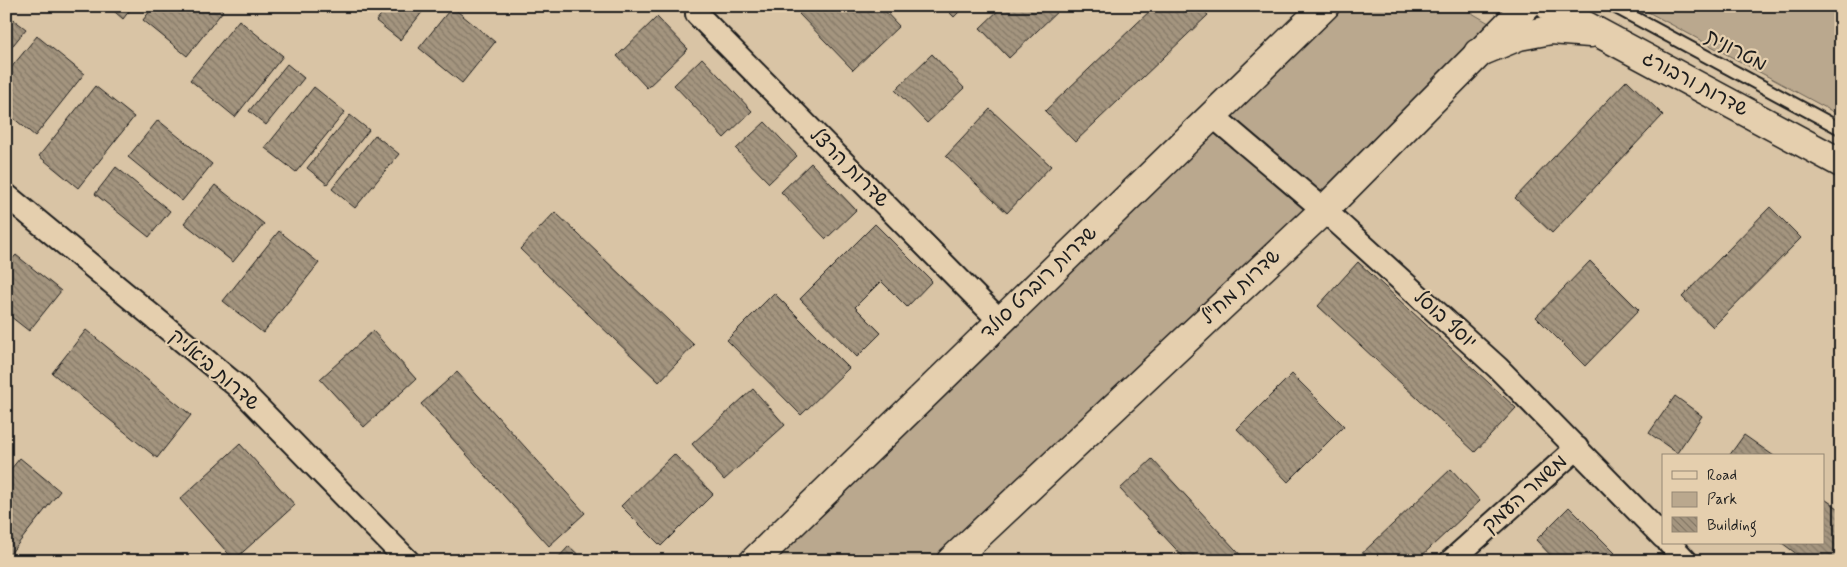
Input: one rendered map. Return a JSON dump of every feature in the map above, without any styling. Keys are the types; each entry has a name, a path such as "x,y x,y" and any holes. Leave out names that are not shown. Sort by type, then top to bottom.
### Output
{"street":[{"name":"שדרות רוברט סולד","path":"754,561 1325,6"},
{"name":"שדרות מח\"ל","path":"951,561 1324,210 1526,6"},
{"name":"שדרות ורבורג","path":"1549,6 1841,163"},
{"name":"שדרות הרצל","path":"698,14 1000,321"},
{"path":"1478,54 1519,36 1551,30 1603,35"},
{"name":"יוסף בוסל","path":"1213,116 1324,210 1498,368 1662,536"},
{"name":"שדרות ביאליק","path":"6,196 237,386 408,561"},
{"name":"משמר העמק","path":"1450,561 1577,448"},
{"path":"1670,544 1686,561"}],"lane":[{"name":"מטרונית","path":"1613,6 1841,129"}],"green space":[{"path":"1340,6 1460,6 1494,26 1323,196 1231,115"},
{"path":"1637,6 1841,6 1841,116"},
{"path":"1216,131 1309,209 947,561 766,561"}],"building":[{"path":"108,6 133,6 123,19"},
{"path":"154,6 218,6 223,11 187,56 143,20"},
{"path":"388,6 427,6 400,40 376,21"},
{"path":"807,6 880,6 899,26 853,70 799,14"},
{"path":"943,6 965,6 954,17"},
{"path":"1003,6 1063,6 1009,58 980,28"},
{"path":"1155,6 1200,6 1208,15 1075,142 1045,111"},
{"path":"452,7 495,42 462,83 419,48"},
{"path":"6,14 26,29 6,54"},
{"path":"657,17 688,49 647,88 617,56"},
{"path":"239,20 283,56 235,117 190,80"},
{"path":"37,36 84,74 35,136 6,112 6,74"},
{"path":"932,54 964,88 927,123 895,90"},
{"path":"702,58 752,111 724,138 674,85"},
{"path":"287,64 304,78 266,125 249,111"},
{"path":"1627,80 1663,115 1552,233 1515,198"},
{"path":"95,86 134,117 78,188 39,156"},
{"path":"314,87 345,112 296,172 265,148"},
{"path":"990,109 1051,166 1007,213 946,156"},
{"path":"350,115 369,130 327,184 307,168"},
{"path":"158,120 212,164 182,201 128,157"},
{"path":"765,122 797,156 769,183 736,149"},
{"path":"375,135 399,154 355,208 332,189"},
{"path":"811,163 856,210 826,239 781,192"},
{"path":"116,167 170,211 149,237 95,194"},
{"path":"215,185 264,224 233,262 184,223"},
{"path":"1770,207 1801,238 1713,327 1682,297"},
{"path":"555,212 694,345 659,382 520,249"},
{"path":"875,224 932,281 907,307 881,281 855,307 881,333 857,357 800,299"},
{"path":"279,231 319,263 263,333 223,301"},
{"path":"16,255 61,291 29,331 6,313 6,266"},
{"path":"1590,261 1639,310 1585,366 1536,317"},
{"path":"1358,262 1516,408 1475,452 1318,306"},
{"path":"774,293 849,368 801,415 727,340"},
{"path":"86,330 191,415 157,458 52,373"},
{"path":"373,331 416,379 364,427 320,379"},
{"path":"457,372 585,513 549,546 421,404"},
{"path":"1292,374 1344,426 1288,482 1237,429"},
{"path":"753,389 785,425 724,480 692,444"},
{"path":"1675,396 1702,416 1677,453 1649,433"},
{"path":"1744,435 1771,454 1730,454"},
{"path":"240,444 295,505 234,560 180,499"},
{"path":"674,454 713,494 661,546 621,506"},
{"path":"20,458 60,491 10,554 6,550 6,475"},
{"path":"1152,459 1246,561 1187,561 1120,489"},
{"path":"1451,469 1480,501 1416,561 1354,561"},
{"path":"1824,499 1841,510 1841,551 1834,561 1806,561 1783,544 1824,544"},
{"path":"1569,507 1615,553 1607,561 1556,561 1536,540"},
{"path":"569,546 585,561 555,561"}]}
